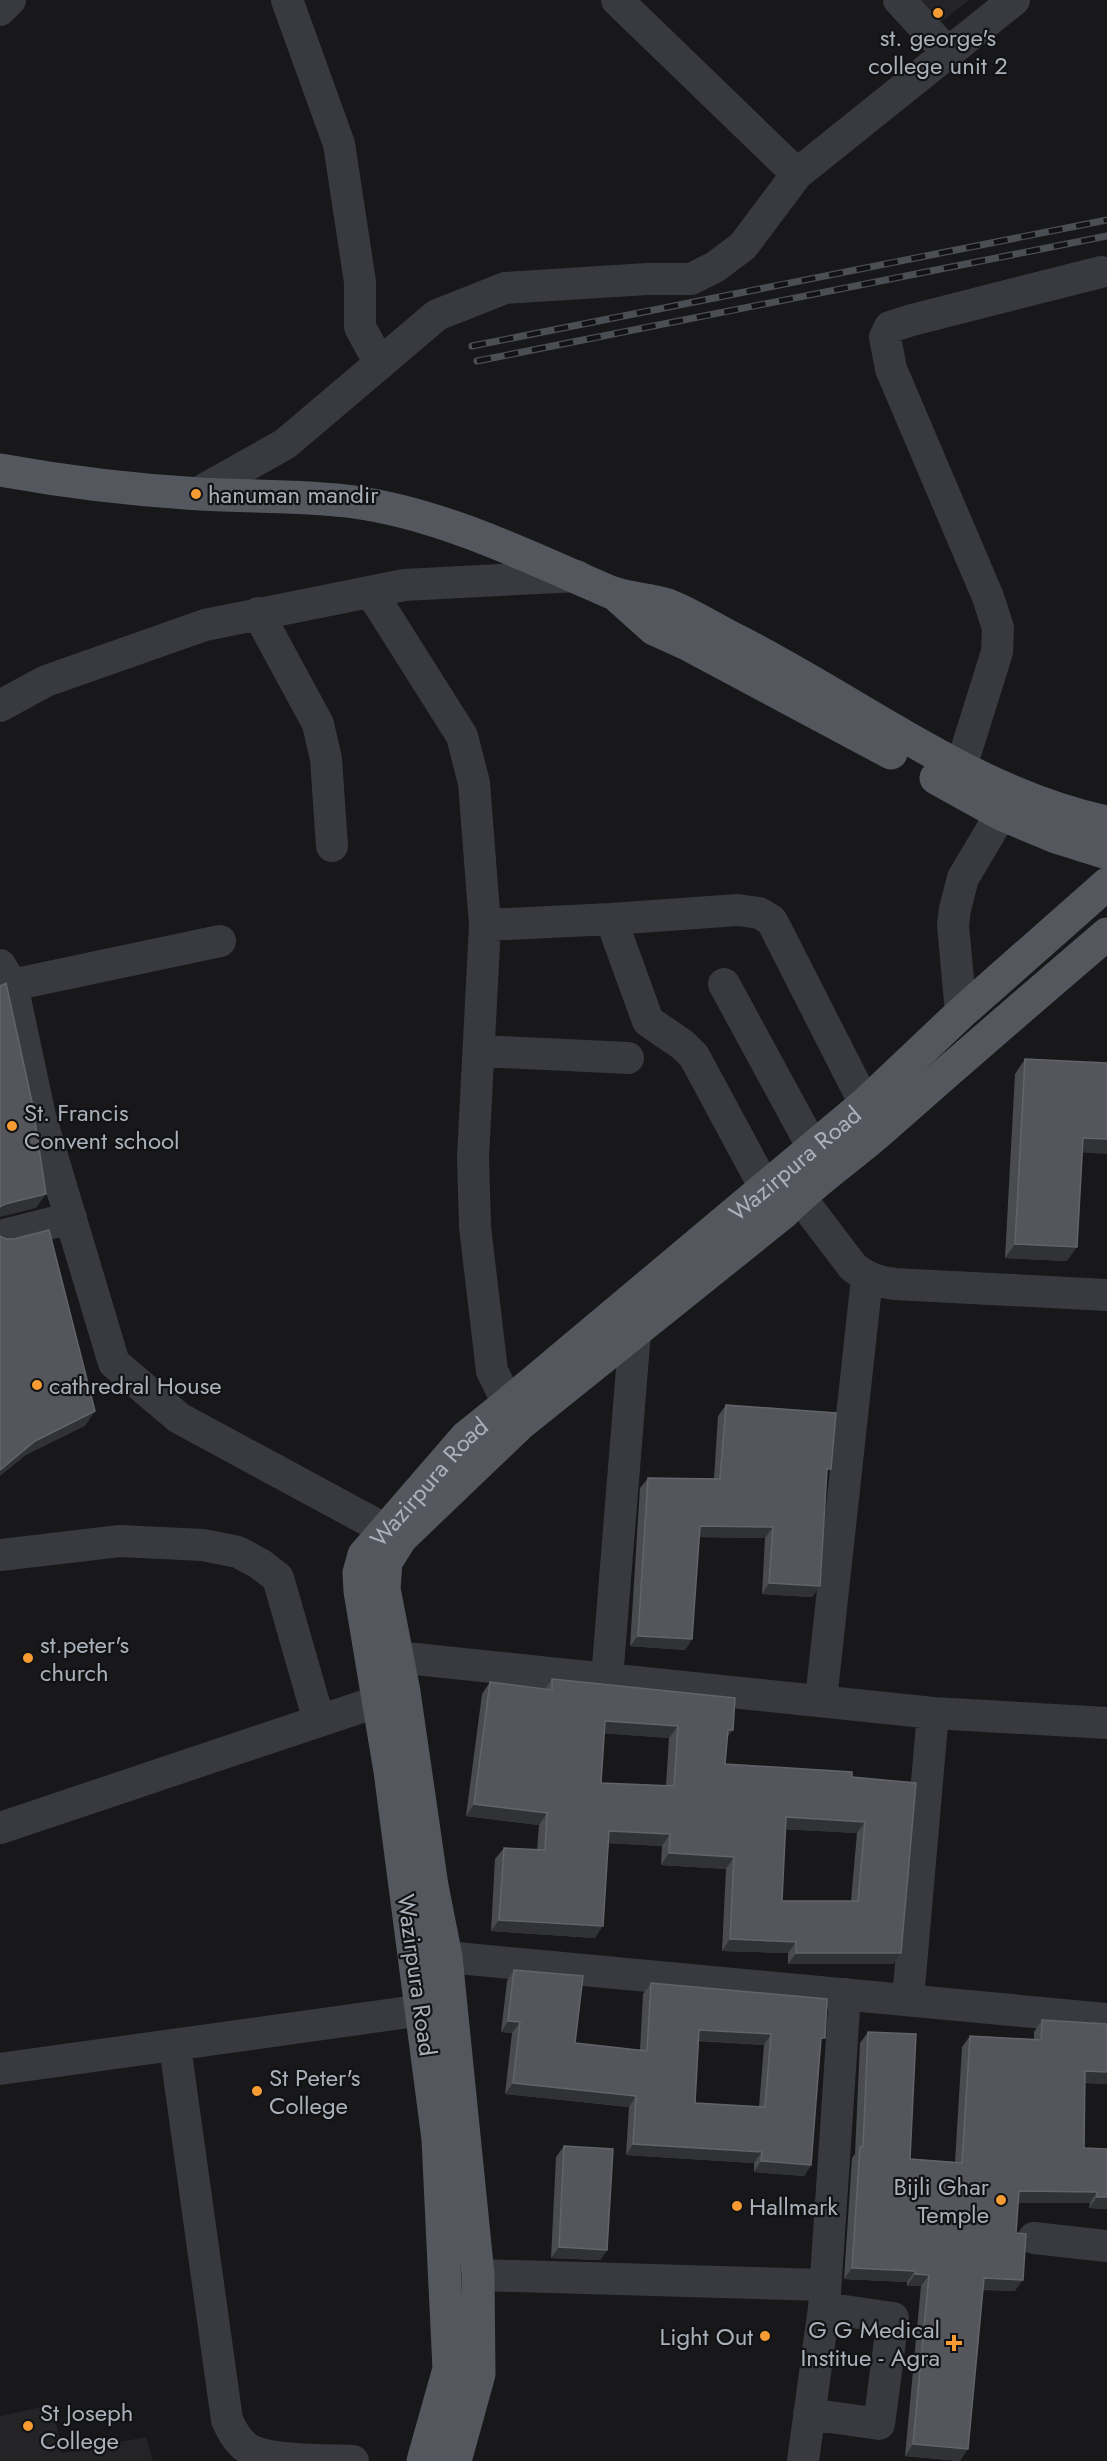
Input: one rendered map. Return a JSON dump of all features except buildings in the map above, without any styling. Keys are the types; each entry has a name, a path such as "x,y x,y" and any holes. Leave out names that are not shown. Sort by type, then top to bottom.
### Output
{"main road":[{"path":"0,470 67,482 196,494 352,502 405,511 577,576 613,593 668,605 772,658 961,767 1006,803 1056,837 1107,853"},
{"path":"613,593 654,629 862,736 1006,803 1107,822"},
{"name":"Wazirpura Road","path":"513,1415 635,1332 820,1160 865,1104 961,1012 1107,884"},
{"name":"Wazirpura Road","path":"820,1160 879,1132 965,1053 1107,934"},
{"name":"Wazirpura Road","path":"423,2461 449,2368 438,2139 423,2010 390,1771 359,1573 364,1555 393,1534 662,1272 782,1193"},
{"name":"Wazirpura Road","path":"393,1534 386,1562 384,1589 404,1692 432,1886 446,1957 478,2275 479,2374 455,2461"}],"street":[{"path":"0,10 10,0"},
{"path":"287,0 339,144 360,282 360,327 380,364"},
{"path":"617,0 797,174"},
{"path":"899,0 948,53"},
{"path":"196,494 285,444 437,315 505,288 647,279 691,279 716,267 743,246 797,174 1014,0"},
{"path":"961,767 997,652 998,628 988,597 891,369 885,337 890,327 912,320 1101,272"},
{"path":"0,706 46,681 205,625 404,585 577,576"},
{"path":"371,592 462,736 469,755 474,783 485,925 473,1157 475,1227 492,1371 513,1415"},
{"path":"258,614 318,724 326,759 332,846"},
{"path":"961,1012 953,925 955,909 963,878 1006,803"},
{"path":"485,925 738,910 759,913 771,920 865,1104"},
{"path":"611,919 648,1021 683,1045 694,1056 782,1193 853,1267 867,1278 895,1284 1107,1295"},
{"path":"220,941 6,975 40,1116 114,1363 179,1418 393,1534"},
{"path":"724,984 820,1160"},
{"path":"480,1051 628,1058"},
{"path":"0,1236 71,1218"},
{"path":"821,1700 867,1278"},
{"path":"607,1678 635,1332"},
{"path":"0,1556 120,1541 203,1545 238,1552 260,1564 278,1578 319,1721"},
{"path":"396,1657 933,1713 1107,1723"},
{"path":"0,1828 379,1701"},
{"path":"908,1999 933,1713"},
{"path":"446,1957 1107,2019"},
{"path":"803,2461 824,2296 845,1994"},
{"path":"0,2070 423,2010"},
{"path":"177,2061 227,2420 234,2436 249,2450 268,2457 353,2461"},
{"path":"1034,2238 1107,2246"},
{"path":"478,2275 824,2296 893,2318 879,2424 809,2414"}],"shaded area":[{"name":"st. george's college unit 2","path":"913,0 969,0 936,26"},
{"name":"St Joseph College","path":"52,2405 62,2453 146,2437 153,2461 0,2461 0,2416"}],"railway":[{"path":"472,346 1107,220"},
{"path":"477,361 1107,236"}],"place":[{"name":"st. george's college unit 2","path":"938,13"},
{"name":"hanuman mandir","path":"196,494"},
{"name":"St. Francis Convent school","path":"12,1126"},
{"name":"cathredral House","path":"37,1385"},
{"name":"st.peter's church","path":"28,1658"},
{"name":"St Peter's College","path":"257,2091"},
{"name":"Bijli Ghar Temple","path":"1001,2200"},
{"name":"Hallmark","path":"737,2206"},
{"name":"Light Out","path":"765,2336"},
{"name":"G G Medical Institue - Agra","path":"954,2343"},
{"name":"St Joseph College","path":"28,2426"}]}
